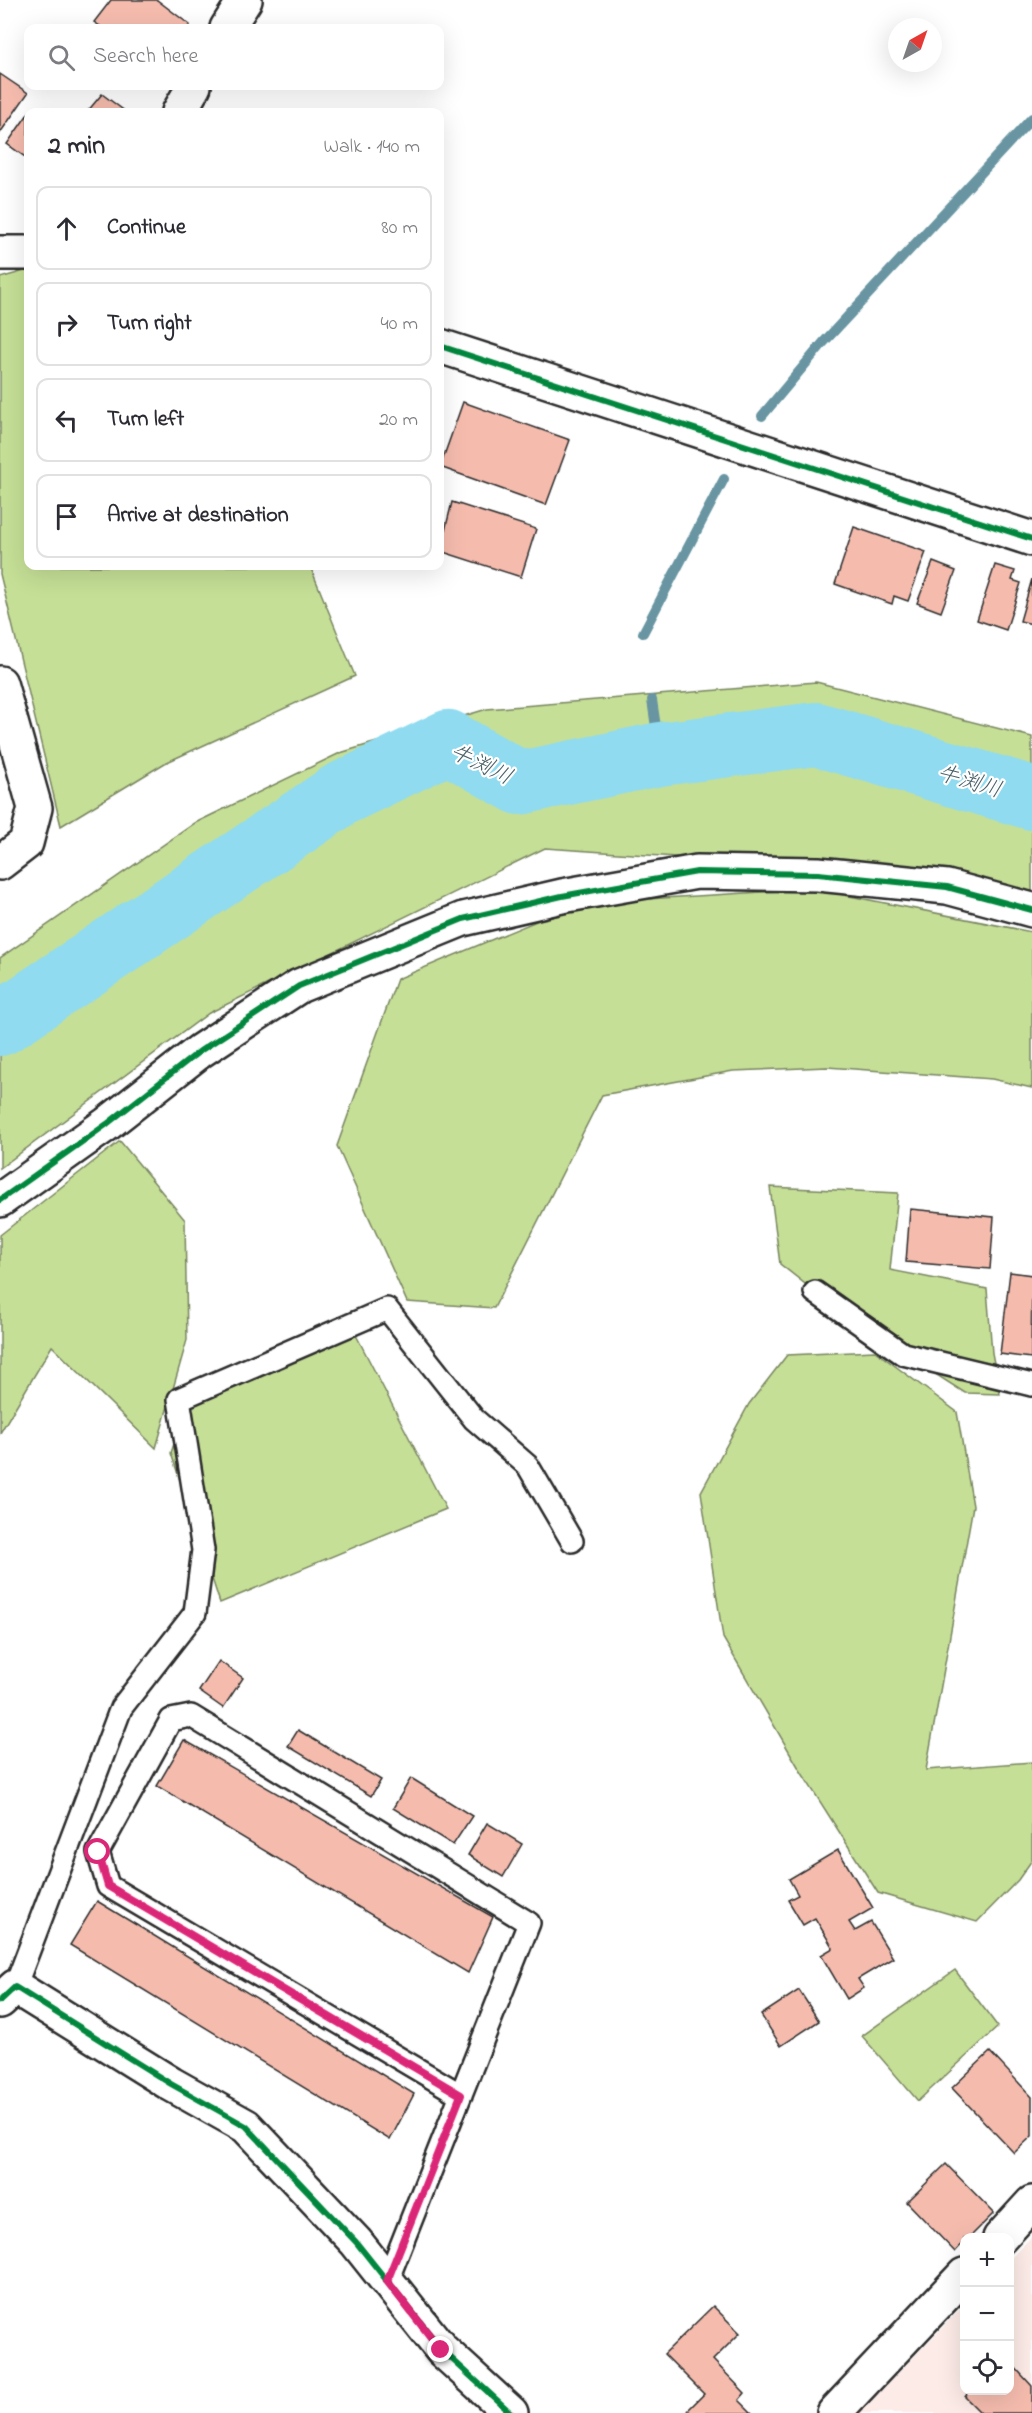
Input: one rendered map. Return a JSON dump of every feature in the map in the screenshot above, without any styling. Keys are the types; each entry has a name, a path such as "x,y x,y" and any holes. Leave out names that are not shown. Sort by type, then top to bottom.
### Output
{"street":[{"path":"230,24 245,0"},
{"path":"181,108 192,90"},
{"path":"0,254 24,253"},
{"path":"444,347 1032,539"},
{"path":"0,683 35,808 26,843 0,863"},
{"path":"0,1200 107,1124 200,1051 299,986 463,918 562,896 697,872 818,874 947,886 1032,910"},
{"path":"8,1994 246,2126 356,2242 441,2350 511,2413"},
{"path":"1005,2233 1032,2203"},
{"path":"834,2413 960,2279"}],"lane":[{"path":"815,1292 903,1354 1032,1385"},
{"path":"8,1994 121,1708 195,1613 203,1550 179,1399 387,1310 474,1419 528,1466 572,1541"},
{"path":"387,2281 461,2095 529,1923 191,1716 171,1720 98,1852 108,1886 461,2095"}],"shaded area":[{"path":"1032,2236 1032,2413 860,2413 960,2309 960,2395 1014,2395 1014,2255"}],"green space":[{"path":"24,271 24,570 312,570 355,676 165,763 61,826 0,574 0,278"},
{"path":"816,682 1032,737 1032,895 970,877 545,848 209,1013 0,1168 0,958 195,823 340,753 487,709"},
{"path":"814,889 1032,932 1032,1088 992,1079 827,1067 733,1071 602,1095 494,1308 407,1302 337,1146 397,979 580,903"},
{"path":"120,1141 185,1220 187,1340 156,1448 52,1346 0,1433 0,1235"},
{"path":"770,1187 898,1193 890,1270 987,1289 992,1353 1000,1394 965,1393 852,1321 780,1264"},
{"path":"356,1335 446,1509 220,1603 171,1453 192,1389"},
{"path":"875,1351 957,1412 973,1506 926,1770 1032,1762 1032,1860 1018,1880 977,1922 878,1893 800,1770 723,1638 701,1492 749,1404 787,1355"},
{"path":"955,1970 998,2027 918,2101 862,2036"}],"building":[{"path":"111,0 157,0 189,24 97,24 94,22"},
{"path":"0,74 28,93 0,133"},
{"path":"102,94 121,108 90,108"},
{"path":"24,120 24,156 7,144"},
{"path":"463,402 570,440 546,505 444,468 444,456"},
{"path":"452,502 536,529 521,577 444,552 444,535"},
{"path":"854,527 926,552 908,601 894,596 892,604 835,584"},
{"path":"933,562 956,571 941,612 917,603"},
{"path":"995,565 1015,571 1012,580 1021,583 1006,630 977,620"},
{"path":"1032,579 1032,624 1020,621"},
{"path":"910,1209 994,1217 990,1269 906,1262"},
{"path":"1010,1272 1032,1275 1031,1358 1000,1354"},
{"path":"219,1661 243,1678 223,1708 199,1691"},
{"path":"298,1730 381,1780 371,1796 288,1746"},
{"path":"184,1740 493,1917 468,1973 157,1786"},
{"path":"411,1778 472,1816 453,1845 393,1808"},
{"path":"487,1823 522,1844 503,1877 468,1855"},
{"path":"838,1850 873,1908 849,1922 855,1931 871,1922 893,1958 858,1979 864,1988 847,1999 821,1955 833,1948 815,1918 803,1925 788,1900 798,1895 789,1879"},
{"path":"97,1901 414,2094 390,2140 70,1945"},
{"path":"799,1990 819,2021 781,2046 761,2015"},
{"path":"990,2052 1032,2097 1032,2136 1014,2153 952,2088"},
{"path":"946,2164 994,2213 974,2233 960,2233 960,2246 955,2252 907,2202"},
{"path":"713,2306 740,2333 713,2360 745,2393 739,2400 752,2413 691,2413 688,2410 704,2394 664,2354"},
{"path":"1014,2366 1032,2386 1032,2413 981,2413 965,2397 966,2395 1014,2395"}],"waterway":[{"path":"762,416 823,343 1032,118"},
{"path":"643,633 724,479"},
{"path":"652,700 660,754"},
{"name":"牛渕川","path":"0,1024 341,794 448,742 520,783 660,754 816,734 1032,798"}],"cycle path":[{"path":"444,347 1032,539"},
{"path":"0,1200 107,1124 200,1051 299,986 463,919 562,896 697,872 818,874 947,887 1032,910"},
{"path":"0,2001 15,1987 171,2084 246,2126 356,2242 442,2350 511,2413"}],"route":[{"path":"98,1852 108,1886 461,2095 387,2281 441,2350"}]}
